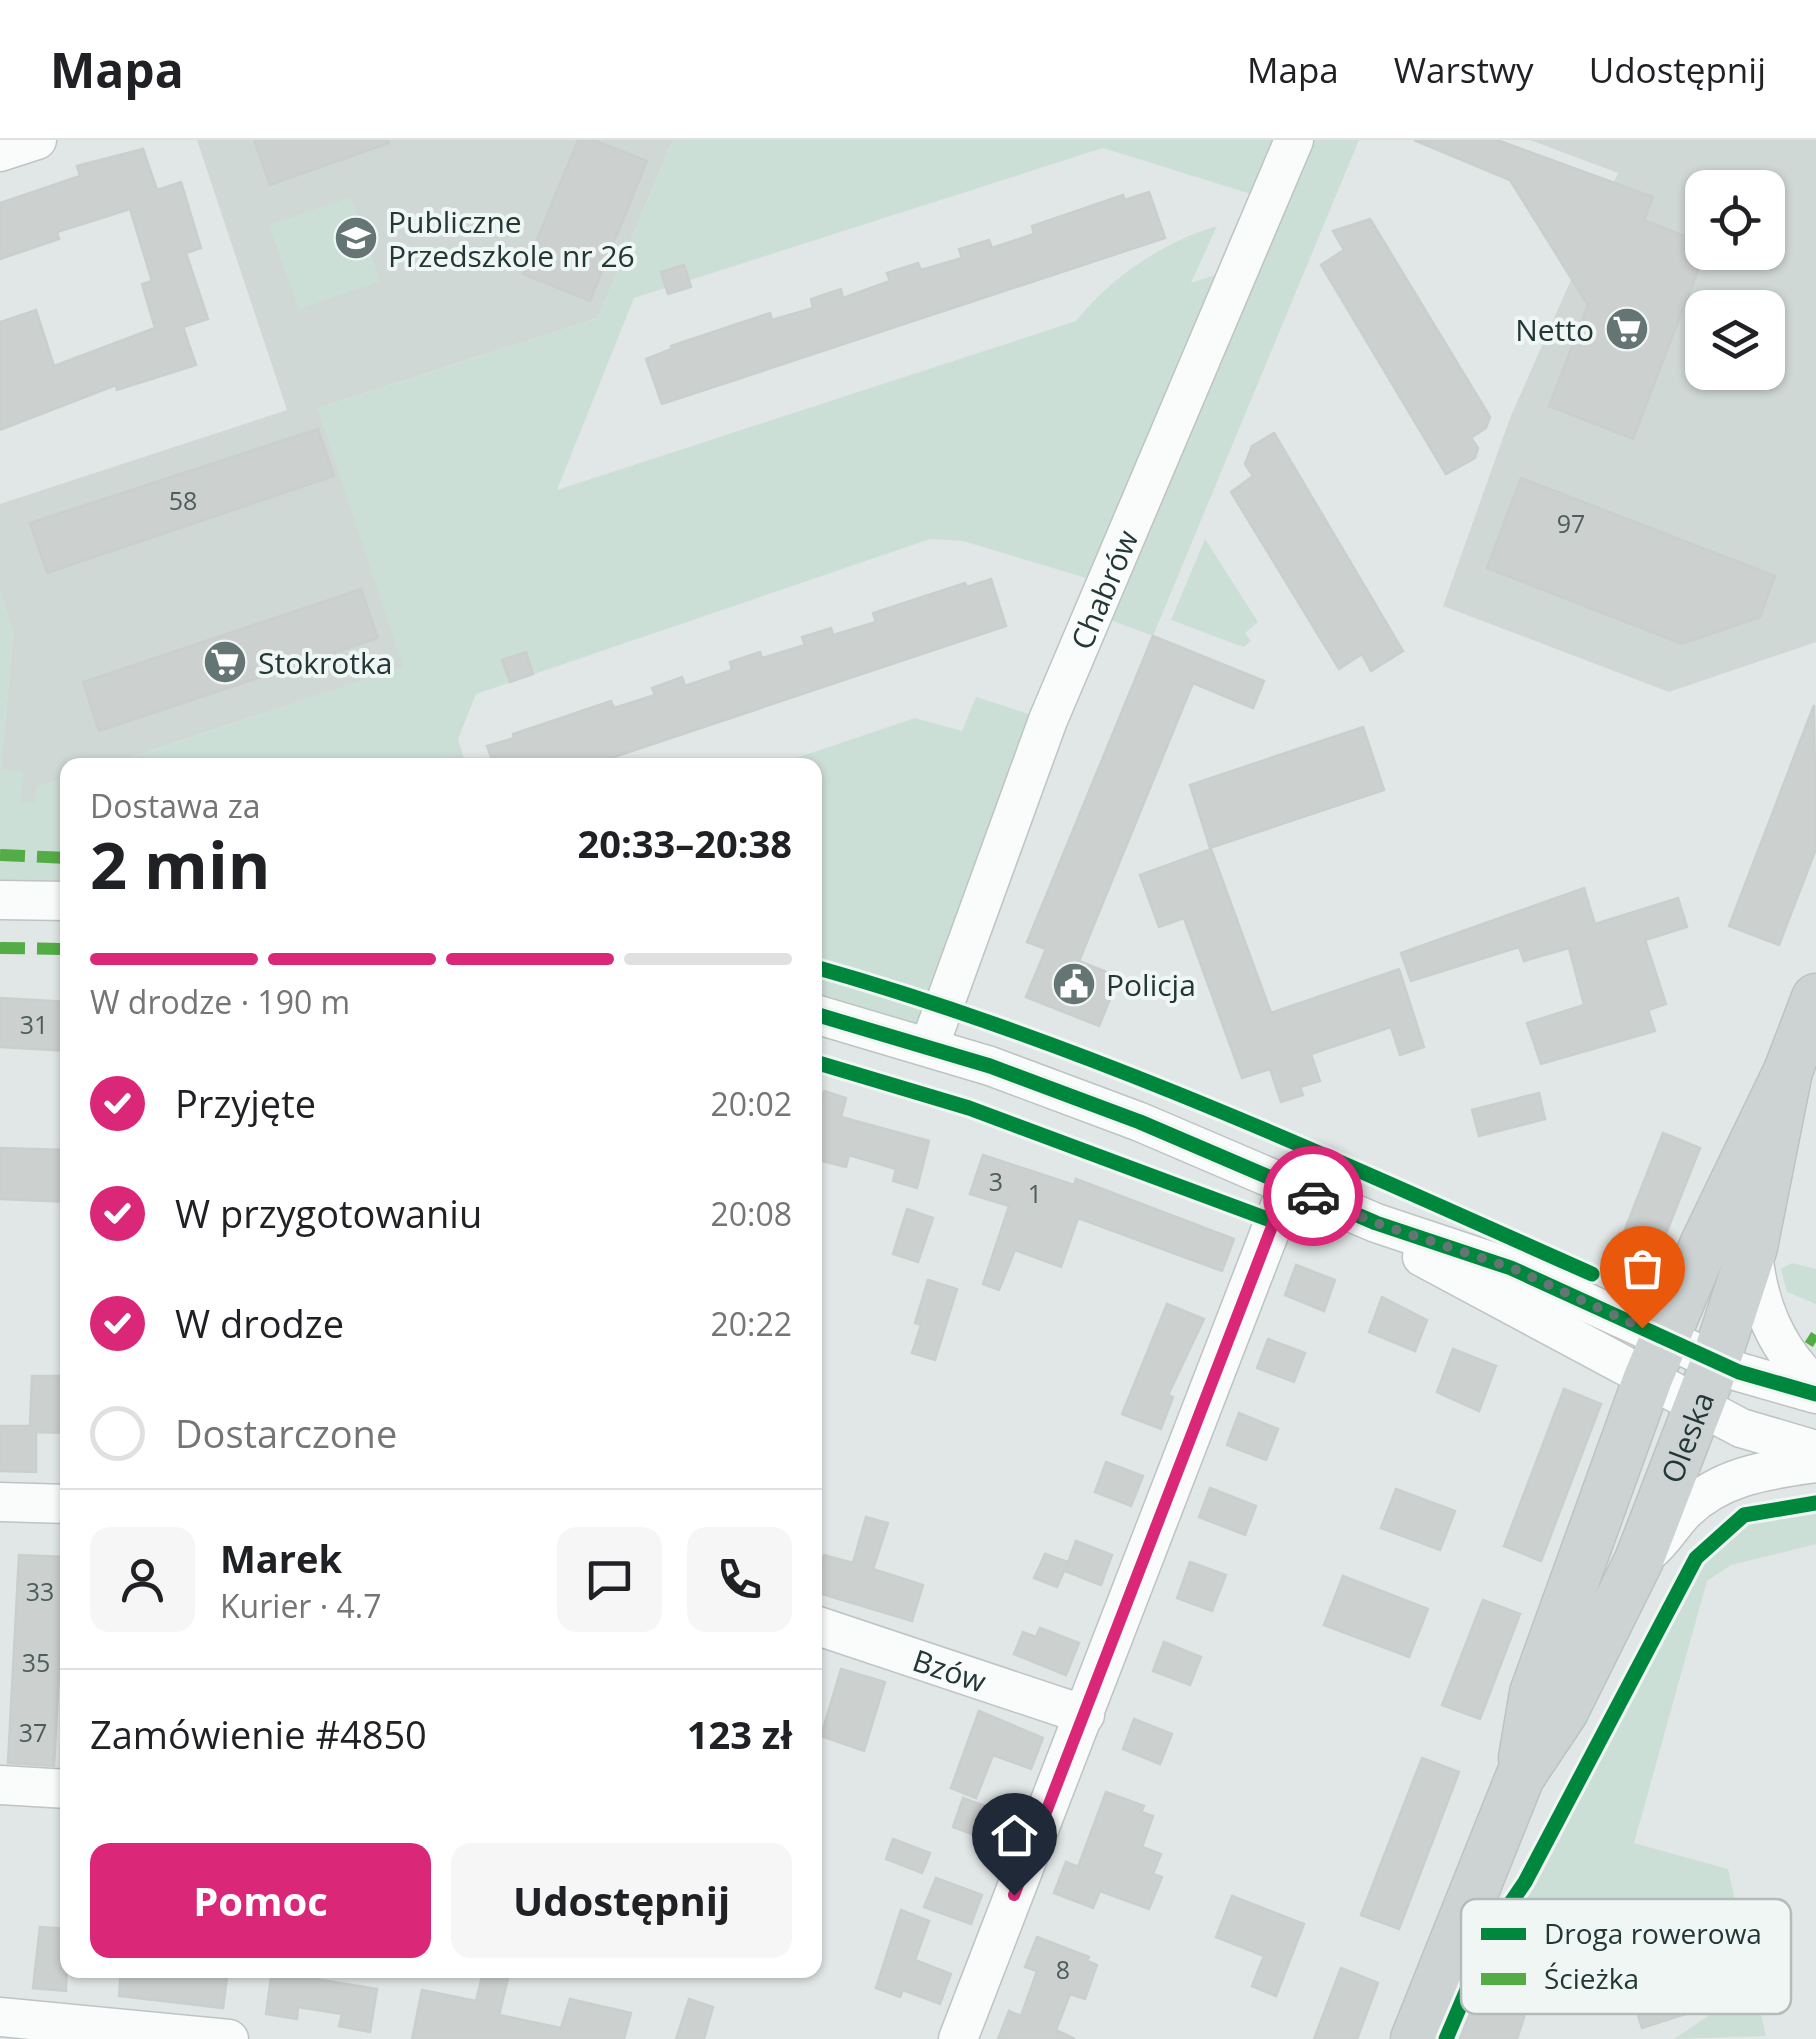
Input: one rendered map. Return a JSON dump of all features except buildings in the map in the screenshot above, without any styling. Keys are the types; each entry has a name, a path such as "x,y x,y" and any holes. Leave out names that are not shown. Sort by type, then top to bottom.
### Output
{"main road":[{"name":"Oleska","path":"1520,1777 1534,1693 1656,1358 1754,1134 1788,1071 1816,998"},
{"name":"Oleska","path":"1471,1899 1520,1777 1564,1711 1639,1560 1715,1362 1753,1247 1788,1071"},
{"name":"Oleska","path":"1415,2039 1461,1924"}],"street":[{"path":"0,152 36,140"},
{"name":"Chabrów","path":"929,1046 1048,720 1294,140"},
{"path":"0,900 60,901"},
{"path":"822,1016 929,1046 1140,1122 1376,1223 1512,1268 1656,1358 1698,1406 1740,1428 1816,1450"},
{"path":"958,2039 1086,1714 1203,1395 1288,1185"},
{"path":"1753,1247 1764,1312 1787,1354 1816,1386"},
{"path":"1656,1358 1715,1362 1816,1394"},
{"path":"1639,1560 1664,1540 1687,1509 1721,1485 1766,1470 1816,1463"},
{"path":"0,1502 60,1504"},
{"name":"Bzów","path":"822,1627 1086,1714"},
{"path":"0,1784 60,1788"},
{"path":"0,2017 228,2039"}],"shaded area":[{"path":"197,140 673,140 598,318 318,408 404,667 128,758 60,758 60,779 37,787 36,802 20,802 1,770 13,633 0,591 0,504 287,410"},
{"path":"1530,140 1816,140 1816,642 1669,692 1443,606 1510,418 1618,173"}],"green space":[{"path":"673,140 1359,140 1153,636 1092,613 1103,583 963,541 930,539 476,694 458,739 464,758 128,758 403,667 318,408 598,318","holes":["1103,148 1267,199 1237,268 1191,283 1217,226 1177,241 1139,263 1105,290 1076,321 557,490 634,298"]},
{"path":"351,197 380,281 299,309 269,225"},
{"path":"1205,539 1258,622 1245,633 1251,641 1243,647 1171,620"},
{"path":"0,591 13,633 1,770 23,772 21,802 35,802 37,787 60,779 60,901 0,900"},
{"path":"976,697 1048,720 929,1047 822,1016 822,758 796,758 915,718 962,731"},
{"path":"1792,1263 1816,1269 1816,1304 1787,1292 1781,1269"},
{"path":"1816,1504 1816,1544 1731,1565 1707,1581 1634,1843 1728,1869 1735,1899 1511,1899 1696,1558 1744,1515"},
{"path":"1761,2014 1766,2036 1674,2039 1708,2016"}],"marked path":[{"path":"0,855 60,858"},
{"path":"0,948 60,949"},
{"path":"1808,1337 1816,1342"}],"cycle path":[{"path":"822,969 915,997 1112,1068 1305,1147 1592,1274"},
{"path":"822,1016 990,1066 1140,1122 1376,1223 1511,1268 1739,1372 1816,1394"},
{"path":"822,1064 969,1108 1273,1221"},
{"path":"1513,1899 1696,1558 1744,1515 1816,1503"},
{"path":"1446,2039 1461,2004"}],"way so far":[{"path":"1313,1196 1376,1223 1512,1268 1642,1328"}],"place":[{"name":"Publiczne Przedszkole nr 26","path":"356,238"},
{"name":"Netto","path":"1627,329"},
{"name":"Stokrotka","path":"225,662"},
{"name":"Policja","path":"1074,984"}],"route":[{"path":"1014,1895 1086,1714 1203,1395 1288,1185 1313,1196"}]}
